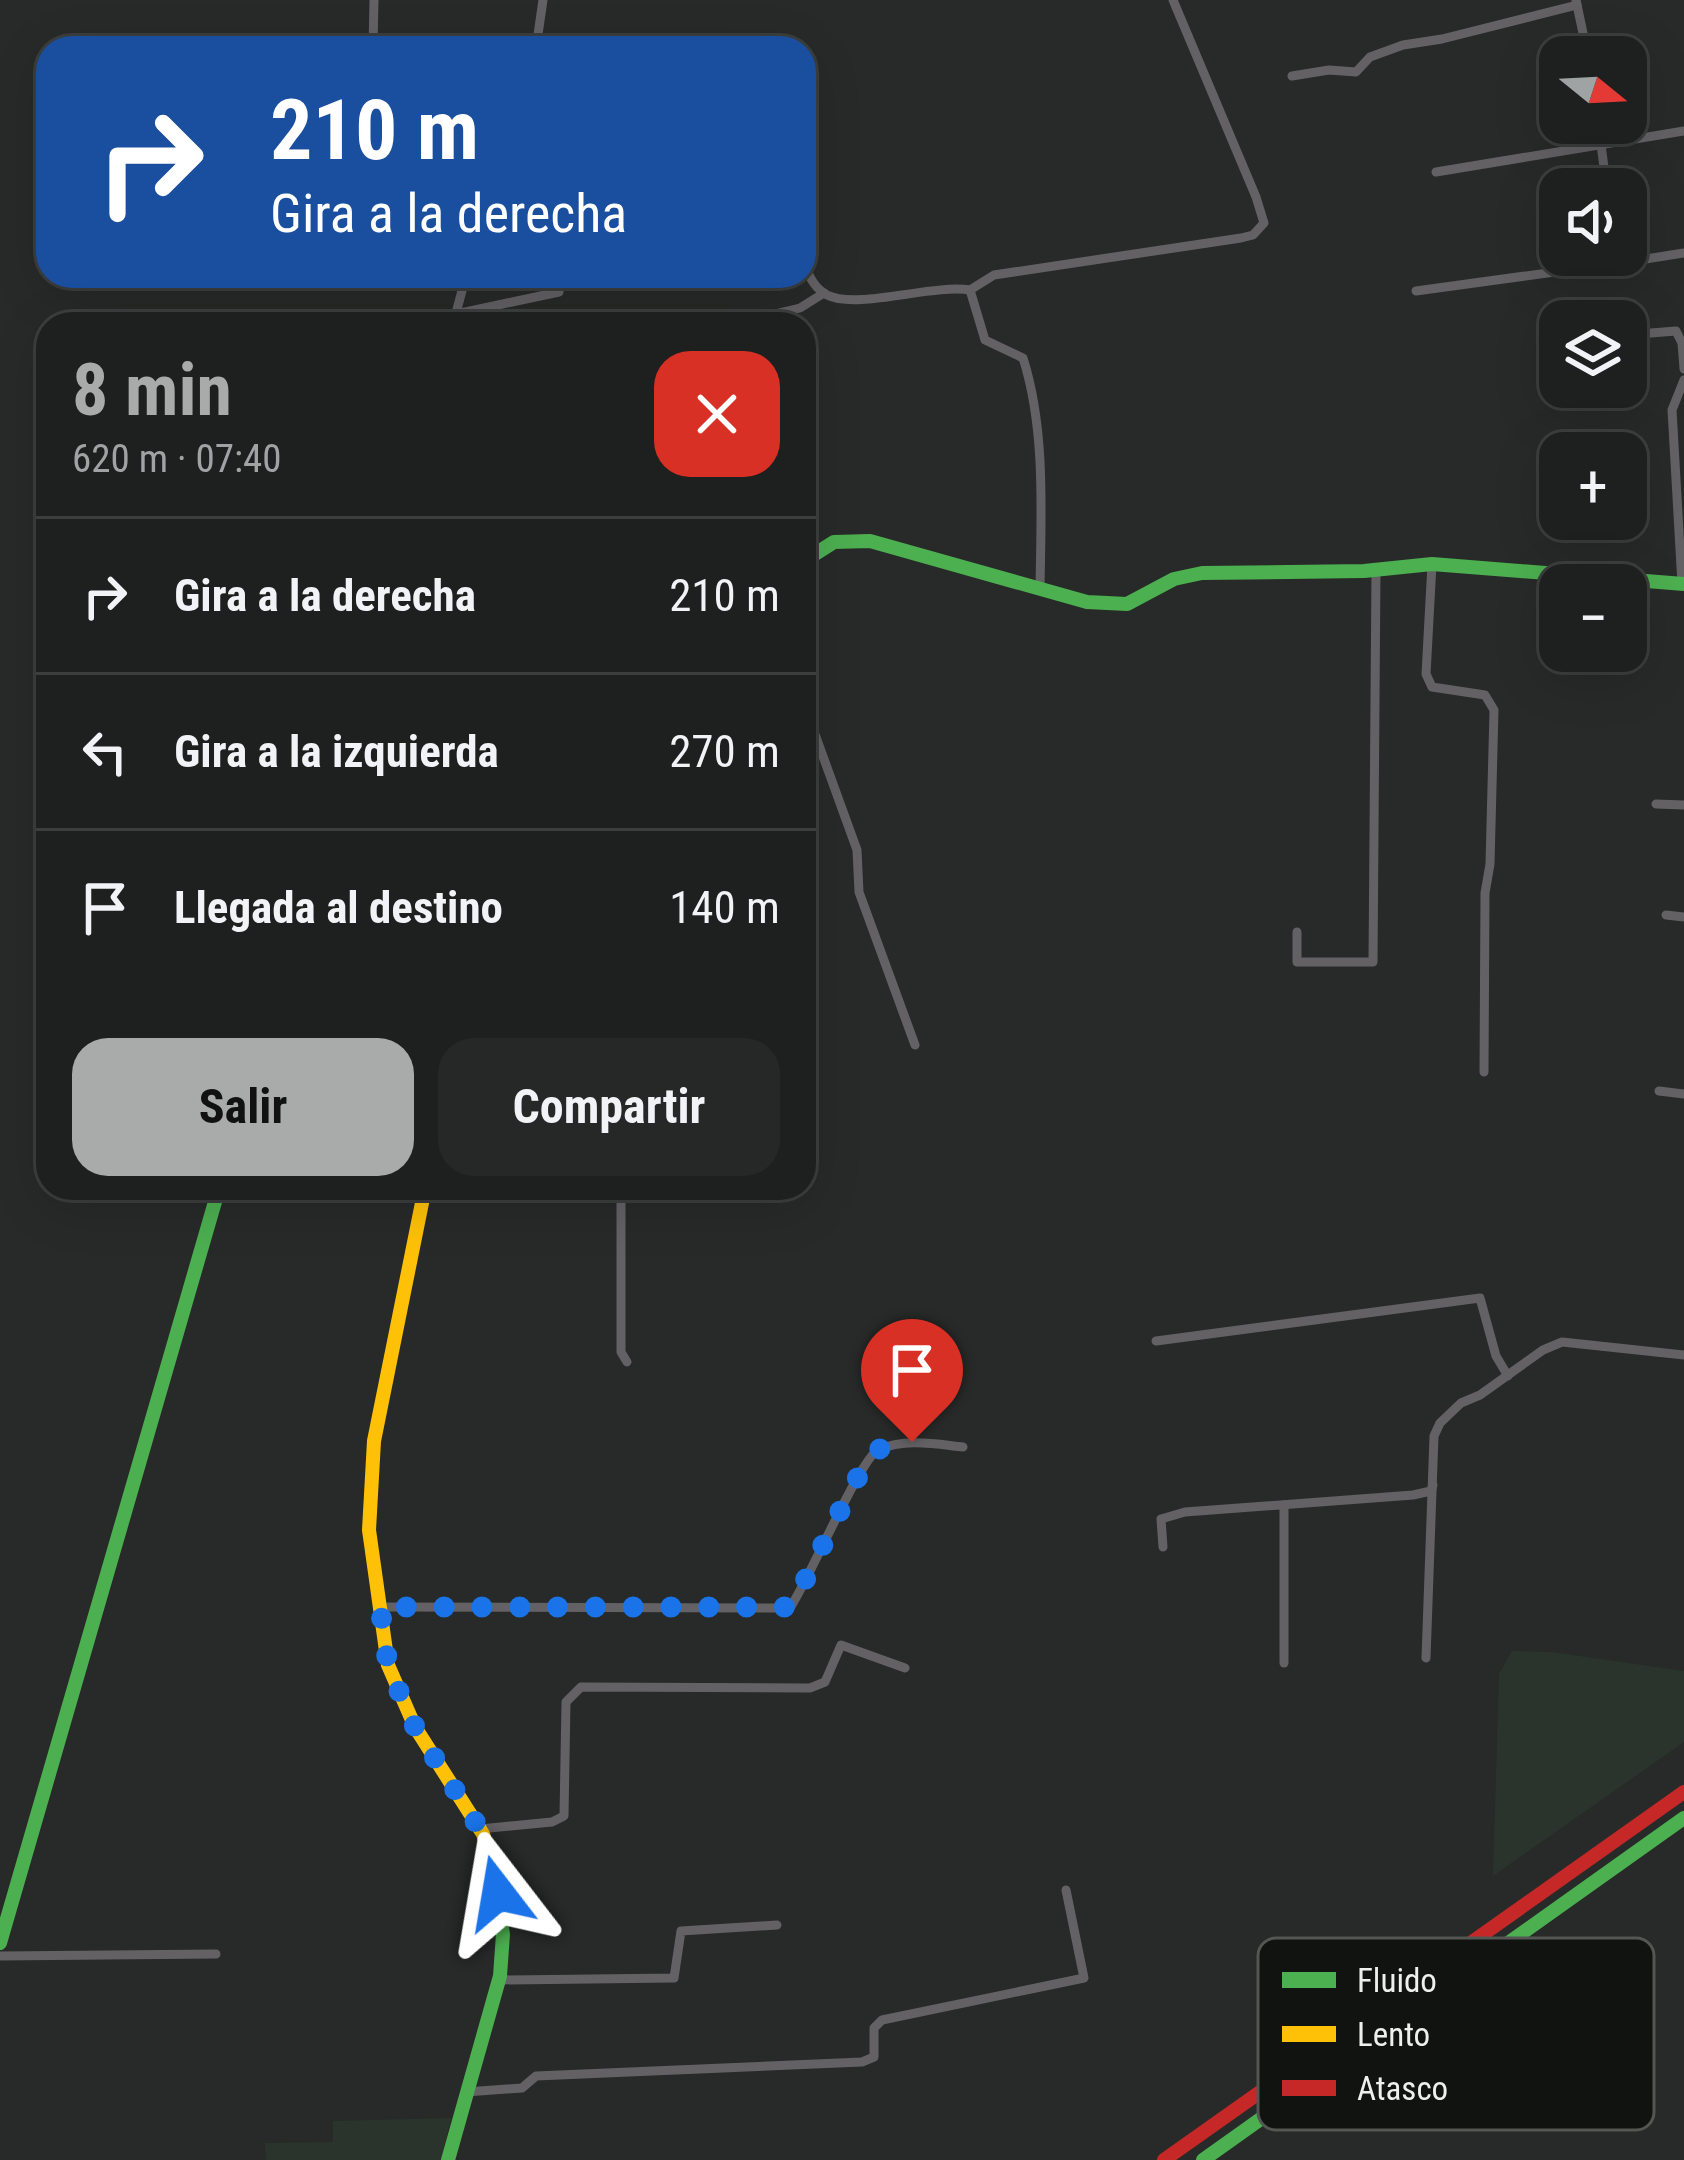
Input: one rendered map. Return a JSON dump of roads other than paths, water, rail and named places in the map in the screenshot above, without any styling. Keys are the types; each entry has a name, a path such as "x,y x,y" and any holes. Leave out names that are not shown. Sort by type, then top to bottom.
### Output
{"main road":[{"path":"816,550 841,538 870,541 1087,602 1126,604 1174,579 1202,573 1376,570 1432,564 1683,584"},
{"path":"0,1943 216,1200"},
{"path":"423,1200 374,1441 369,1530 388,1665 415,1727 480,1829 498,1893 503,1934 499,1980 448,2160"},
{"path":"1478,1938 1684,1792"},
{"path":"1516,1938 1684,1819"},
{"path":"1164,2160 1258,2093"},
{"path":"1203,2160 1258,2121"}],"street":[{"path":"373,36 374,0"},
{"path":"538,36 543,0"},
{"path":"816,287 831,297 872,298 951,287 970,290 994,275 1241,238 1261,230 1264,223 1256,197 1173,0"},
{"path":"1292,76 1329,70 1356,73 1370,57 1403,45 1576,3 1583,36"},
{"path":"1647,137 1684,131"},
{"path":"1436,172 1600,144 1604,168"},
{"path":"1647,256 1684,253"},
{"path":"1416,291 1539,272"},
{"path":"970,290 985,340 1024,358 1030,380 1041,500 1040,589"},
{"path":"481,312 559,292"},
{"path":"784,312 824,293"},
{"path":"1647,333 1676,331 1684,368"},
{"path":"1683,584 1672,410 1684,380"},
{"path":"1432,564 1426,674 1432,687 1485,695 1494,710 1485,893 1484,1072"},
{"path":"1297,932 1297,962 1373,962 1376,570"},
{"path":"816,737 857,850 859,892 915,1045"},
{"path":"1656,804 1684,805"},
{"path":"1666,915 1684,917"},
{"path":"1659,1091 1684,1094"},
{"path":"621,1200 622,1352 627,1362"},
{"path":"1156,1341 1480,1298 1496,1356 1508,1376"},
{"path":"1426,1658 1434,1436 1440,1423 1461,1403 1562,1342 1684,1355"},
{"path":"380,1607 790,1607 875,1451 912,1442 963,1447"},
{"path":"1163,1547 1161,1519 1184,1512 1413,1495 1431,1491 1435,1481"},
{"path":"1283,1505 1284,1663"},
{"path":"480,1829 552,1822 564,1816 566,1702 581,1687 810,1688 826,1682 841,1645 905,1668"},
{"path":"466,2092 522,2088 536,2076 862,2062 874,2057 874,2028 882,2020 1084,1978 1066,1890"},
{"path":"499,1980 674,1978 681,1931 777,1925"},
{"path":"0,1956 216,1954"}]}
